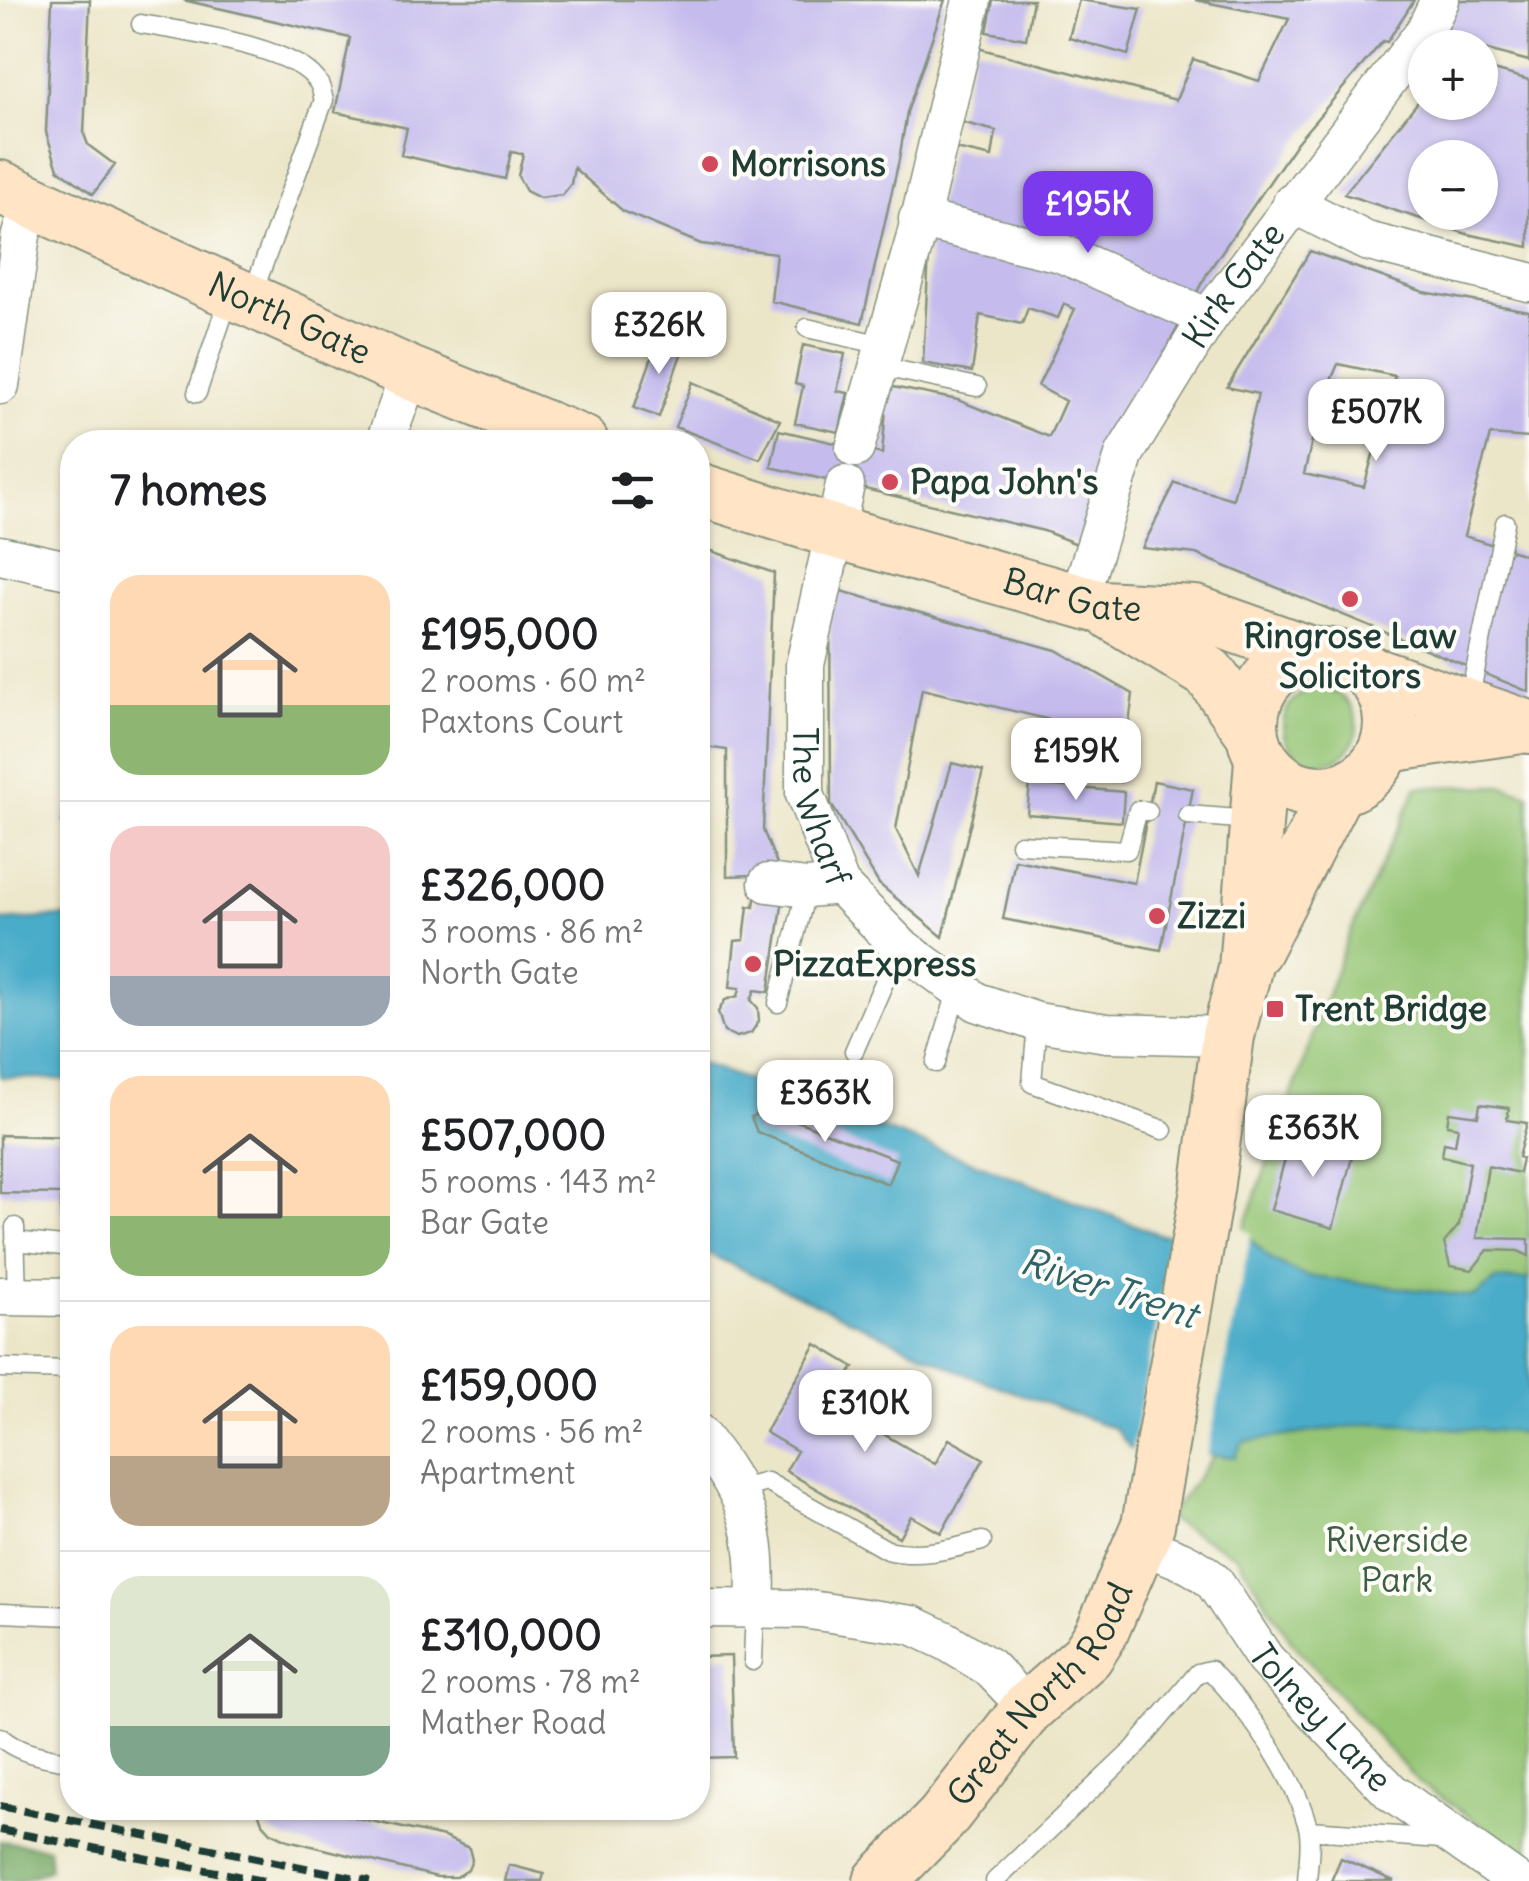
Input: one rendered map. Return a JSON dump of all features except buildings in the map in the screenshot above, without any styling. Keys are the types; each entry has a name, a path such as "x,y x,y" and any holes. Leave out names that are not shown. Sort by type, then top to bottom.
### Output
{"main road":[{"name":"North Gate","path":"16,194 410,373 552,430"},
{"path":"710,491 838,508"},
{"name":"Bar Gate","path":"838,508 1090,604 1195,612 1313,654"},
{"path":"1090,604 1209,673 1256,746 1276,777 1294,788 1337,792 1357,783 1378,764 1387,746 1388,705 1380,686 1367,671 1332,654 1292,660 1266,681 1252,710 1256,746 1256,820 1245,969 1228,1036"},
{"path":"1367,671 1528,727"},
{"path":"1387,746 1528,727"},
{"path":"1245,969 1337,792"},
{"name":"Great North Road","path":"880,1881 942,1818 1028,1708 1087,1656 1102,1634 1141,1546 1148,1526 1207,1190 1228,1036"}],"street":[{"path":"855,448 918,219 972,0"},
{"name":"Kirk Gate","path":"1090,604 1125,453 1208,318 1425,32 1440,0"},
{"path":"0,385 20,235 16,194"},
{"path":"1292,203 1366,241 1529,282"},
{"path":"918,219 1061,254 1208,318"},
{"path":"389,430 410,373"},
{"name":"The Wharf","path":"838,508 805,665 806,794 824,886 977,1002 1037,1022 1107,1033 1228,1036"},
{"path":"0,555 60,568"},
{"path":"768,883 824,886"},
{"path":"8,1296 60,1298"},
{"path":"710,1452 736,1490 755,1540 755,1608"},
{"name":"Tolney Lane","path":"1141,1546 1185,1560 1202,1570 1276,1672 1391,1792 1516,1881"},
{"path":"710,1608 803,1610 912,1625 988,1667 1028,1708"}],"lane":[{"path":"141,24 236,41 296,64 319,82 324,100 197,393"},
{"path":"808,328 977,387"},
{"path":"1468,706 1505,524"},
{"path":"1020,844 1127,850 1138,810 1148,811"},
{"path":"1188,815 1256,820"},
{"path":"778,1003 824,886"},
{"path":"854,1051 900,946"},
{"path":"936,1063 958,988"},
{"path":"1037,1022 1032,1083 1163,1130"},
{"path":"8,1296 15,1234 60,1244"},
{"path":"0,1368 60,1370"},
{"path":"736,1490 766,1482 887,1550 905,1555 950,1550 982,1541"},
{"path":"754,1660 755,1608"},
{"path":"0,1613 60,1616"},
{"path":"995,1881 1134,1749 1198,1673 1210,1670 1274,1752 1309,1830 1308,1881"},
{"path":"0,1737 11,1747 29,1754 60,1760"},
{"path":"1309,1830 1458,1840"}],"green space":[{"path":"1320,689 1346,700 1357,726 1346,752 1320,763 1294,752 1283,726 1294,700"},
{"path":"1504,786 1529,794 1529,1279 1496,1280 1475,1297 1304,1276 1270,1259 1243,1232 1346,942 1417,787"},
{"name":"Riverside Park","path":"1375,1423 1529,1433 1529,1856 1419,1783 1291,1641 1237,1556 1167,1518 1213,1457 1242,1442"},
{"path":"0,1841 48,1848 50,1869 21,1881 0,1881"}],"water":[{"path":"60,917 60,1080 0,1077 0,921"},
{"name":"River Trent","path":"710,1066 1161,1235 1243,1232 1270,1259 1304,1276 1474,1297 1496,1280 1529,1279 1529,1433 1375,1423 1243,1442 1235,1457 1131,1449 1114,1428 973,1377 710,1255"}],"pier":[{"path":"1243,1227 1251,1234 1206,1461 1131,1455 1175,1230"}],"railway":[{"path":"0,1806 60,1818"},
{"path":"69,1820 370,1881"},
{"path":"0,1830 263,1881"}],"place":[{"name":"Morrisons","path":"710,164"},
{"name":"Papa John's","path":"890,482"},
{"name":"Ringrose Law Solicitors","path":"1350,599"},
{"name":"Zizzi","path":"1157,916"},
{"name":"PizzaExpress","path":"753,964"},
{"name":"Trent Bridge","path":"1275,1009"}]}
